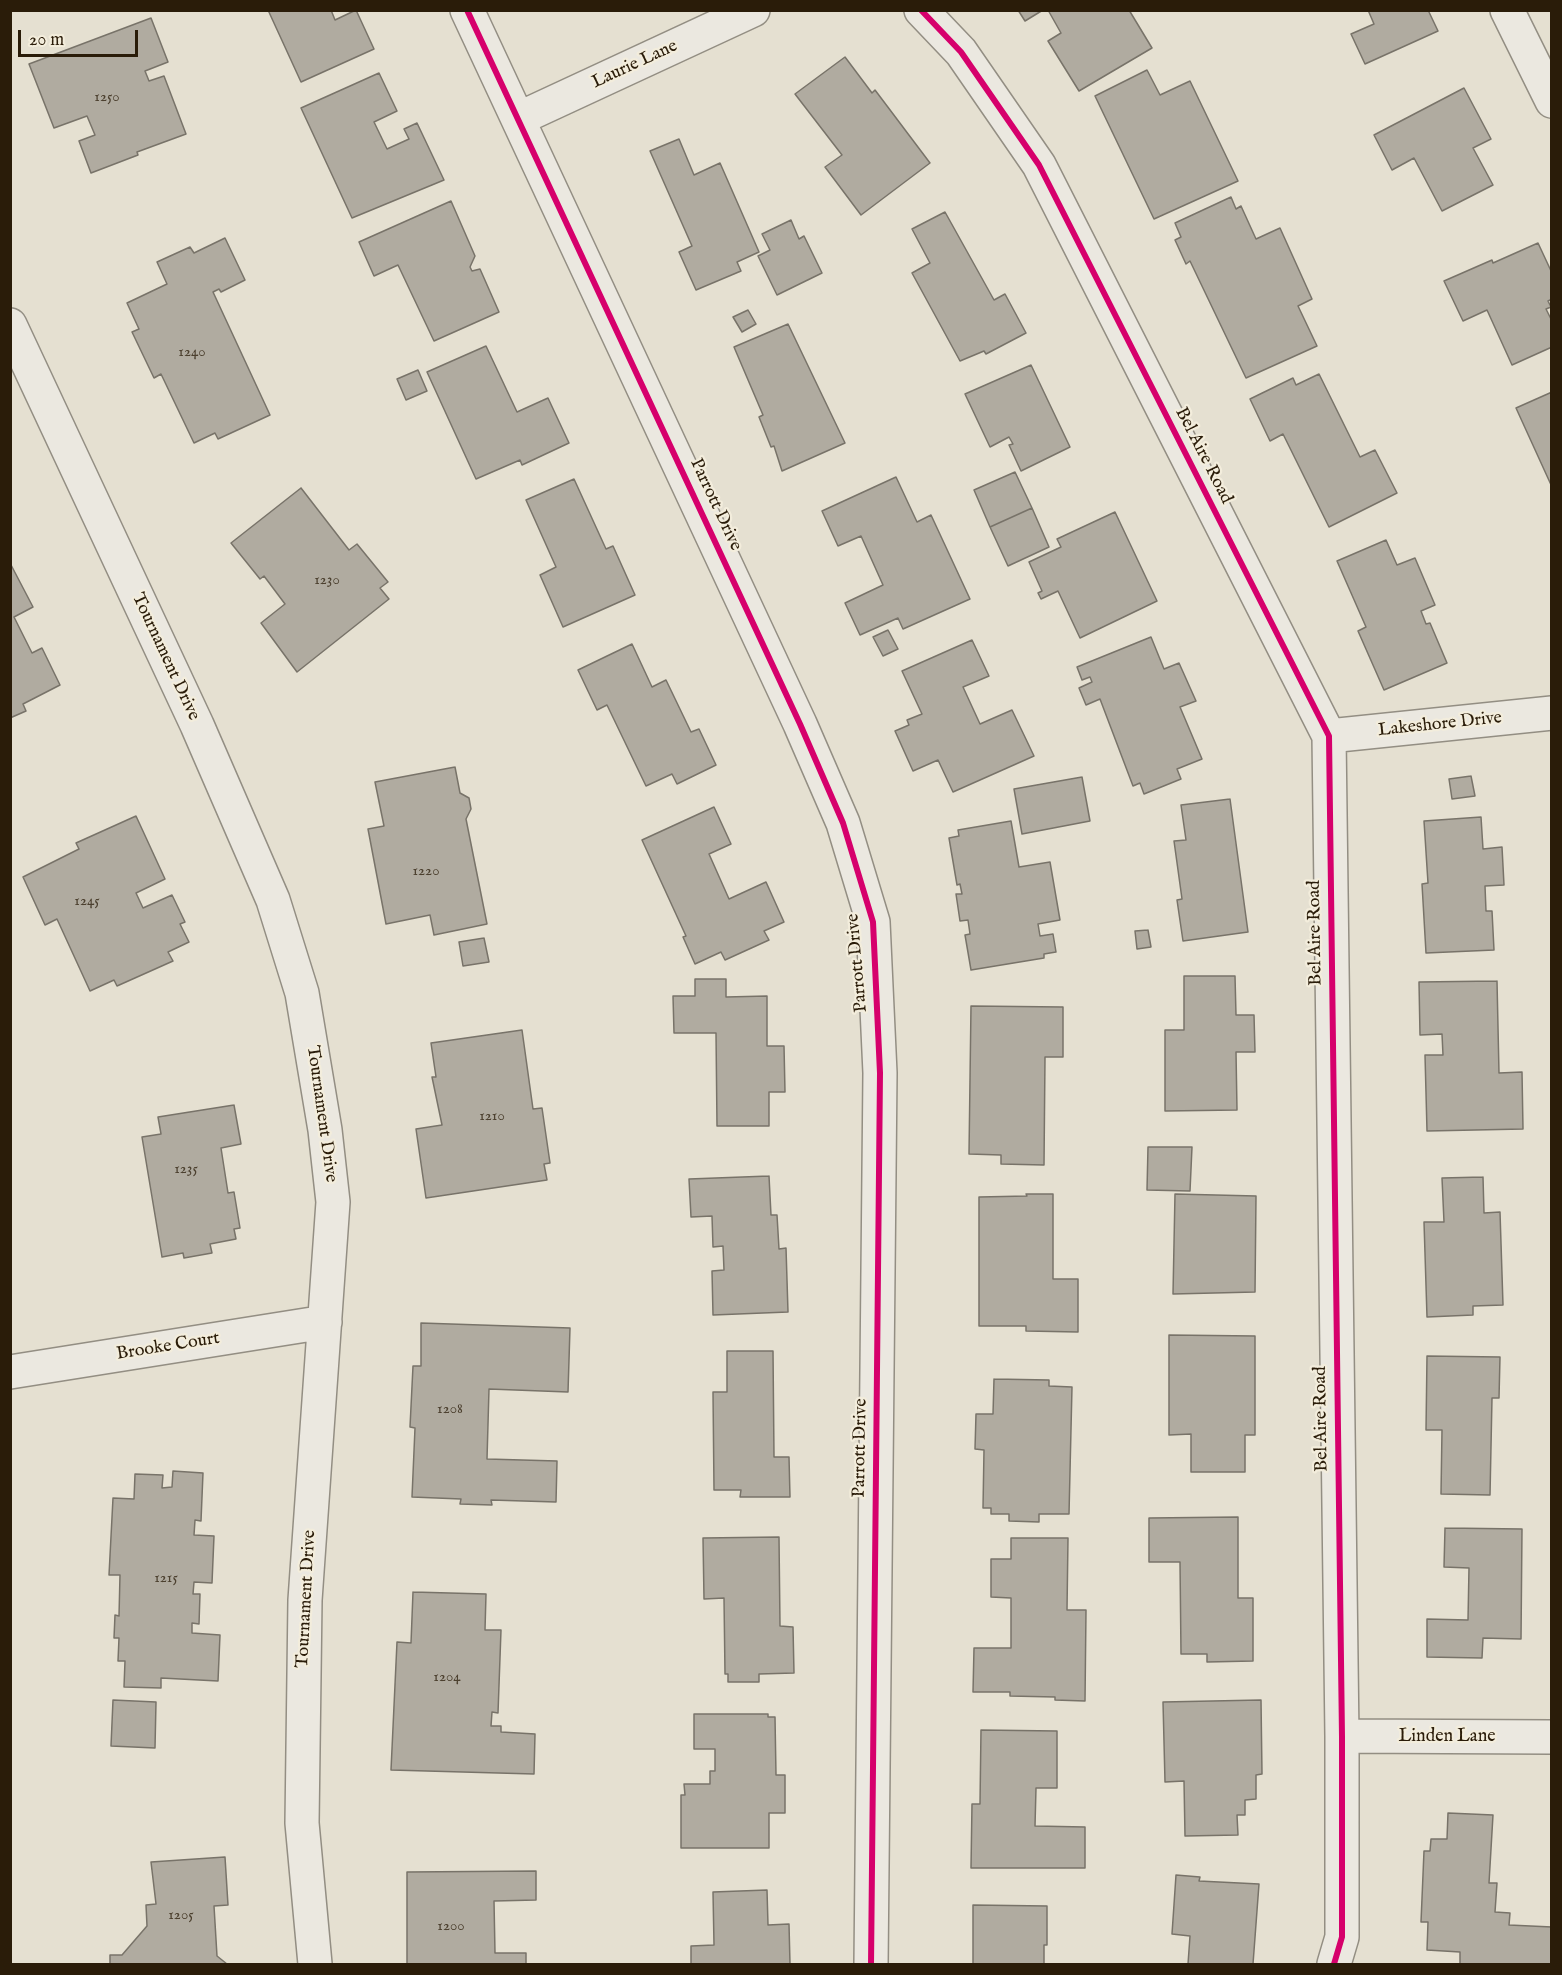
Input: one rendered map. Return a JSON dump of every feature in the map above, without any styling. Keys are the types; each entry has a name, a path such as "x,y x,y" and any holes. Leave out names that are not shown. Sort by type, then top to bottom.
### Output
{"street":[{"name":"Parrott Drive","path":"466,10 800,724 843,823 873,922 880,1085 871,1965"},
{"name":"Laurie Lane","path":"518,119 753,10"},
{"name":"Bel Aire Road","path":"921,10 961,52 1038,165 1329,736 1342,1737 1342,1937 1334,1965"},
{"path":"1507,10 1551,101"},
{"name":"Tournament Drive","path":"10,325 197,725 279,921 302,993 325,1130 333,1202 304,1612 302,1823 315,1965"},
{"name":"Lakeshore Drive","path":"1329,736 1551,713"},
{"name":"Brooke Court","path":"10,1372 325,1322"},
{"name":"Linden Lane","path":"1342,1737 1551,1737"}],"building":[{"path":"268,10 331,10 335,20 356,10 374,49 301,82"},
{"path":"1018,10 1043,10 1025,21"},
{"path":"1048,10 1129,10 1152,48 1079,91 1048,41 1061,33"},
{"path":"1368,10 1428,10 1438,31 1365,64 1351,34 1374,24"},
{"path":"151,18 168,62 145,71 149,81 164,76 186,134 137,152 138,155 91,173 79,141 95,135 87,116 54,128 29,64"},
{"path":"845,57 872,93 875,90 930,163 861,215 825,167 842,155 795,94"},
{"path":"1147,70 1160,95 1190,81 1238,181 1154,219 1095,96"},
{"path":"379,73 397,111 374,122 387,149 409,139 404,129 417,123 444,180 352,218 301,108"},
{"path":"1464,88 1491,139 1473,148 1493,185 1442,211 1414,158 1392,170 1374,135"},
{"path":"679,139 694,175 720,163 759,252 737,262 741,271 696,290 679,252 692,246 650,151"},
{"path":"1231,197 1236,209 1241,206 1256,239 1280,228 1312,299 1298,306 1317,346 1246,378 1190,261 1186,264 1175,240 1181,237 1175,223"},
{"path":"451,201 475,256 470,267 472,271 480,269 499,312 434,341 398,265 374,276 359,242"},
{"path":"945,212 994,300 1005,294 1026,333 986,354 984,351 960,361 912,273 930,263 912,229"},
{"path":"791,220 799,239 804,236 822,273 777,295 758,256 770,250 762,234"},
{"path":"225,238 245,280 221,292 219,289 213,292 270,415 218,439 215,433 194,443 161,374 154,378 132,332 139,329 127,303 167,284 157,262 190,247 194,253"},
{"path":"1538,243 1552,273 1552,299 1548,301 1551,307 1546,309 1552,321 1552,347 1512,365 1487,310 1463,321 1444,281"},
{"path":"748,310 756,324 742,332 733,317"},
{"path":"788,324 845,443 782,471 774,446 771,447 759,417 763,415 734,347"},
{"path":"486,346 517,412 548,398 569,443 522,465 520,460 476,479 427,372"},
{"path":"1031,365 1070,447 1021,471 1009,445 1013,444 1009,437 990,447 965,394"},
{"path":"418,370 427,391 406,400 397,379"},
{"path":"1319,374 1360,457 1375,450 1397,493 1329,527 1283,434 1270,441 1250,399 1293,378 1296,385"},
{"path":"1552,392 1552,487 1516,408"},
{"path":"1015,472 1032,508 990,527 974,490"},
{"path":"896,477 917,522 931,515 970,599 903,629 898,618 860,635 845,603 883,585 861,536 838,546 822,511"},
{"path":"574,479 606,549 613,546 635,595 563,627 540,575 556,567 526,500"},
{"path":"301,488 349,550 357,544 388,582 380,588 389,599 297,672 261,623 285,604 264,576 260,579 231,543"},
{"path":"1032,508 1049,547 1008,566 990,527"},
{"path":"1115,512 1157,601 1080,638 1058,591 1041,599 1038,593 1042,591 1029,562 1061,547 1057,539"},
{"path":"1386,540 1397,565 1415,558 1435,605 1421,611 1426,624 1430,623 1447,663 1384,690 1358,631 1366,627 1337,561"},
{"path":"10,563 33,607 14,617 32,653 42,648 60,685 23,704 26,711 10,718"},
{"path":"888,630 898,649 883,656 873,637"},
{"path":"1151,637 1164,669 1179,663 1196,701 1180,707 1202,759 1177,769 1181,779 1144,794 1140,783 1133,786 1100,699 1086,705 1079,688 1092,682 1090,677 1082,680 1077,667"},
{"path":"972,640 989,676 963,687 980,724 1012,710 1034,756 953,792 938,760 913,771 895,731 909,725 907,720 922,714 902,671"},
{"path":"632,644 652,687 666,680 691,732 699,729 716,765 677,784 672,774 646,786 607,705 597,710 578,670"},
{"path":"455,767 460,793 469,798 471,809 466,819 487,924 434,935 430,915 386,924 368,829 384,826 375,782"},
{"path":"1471,776 1475,796 1452,799 1449,779"},
{"path":"1082,777 1090,821 1022,834 1014,789"},
{"path":"1230,799 1248,932 1183,941 1177,900 1182,899 1174,841 1186,840 1181,805"},
{"path":"714,807 731,844 709,854 729,899 766,882 784,922 764,931 769,940 725,960 721,952 695,964 683,937 686,936 642,840"},
{"path":"136,816 165,879 136,893 143,908 172,895 185,922 180,924 189,942 168,952 173,961 117,986 114,980 90,991 57,919 45,925 23,877 79,849 76,843"},
{"path":"1481,817 1483,849 1502,847 1504,885 1485,886 1486,911 1492,911 1494,950 1426,953 1422,884 1428,883 1424,821"},
{"path":"1011,821 1019,867 1050,862 1060,920 1038,924 1040,936 1053,934 1056,952 1044,954 1044,958 971,970 965,935 970,934 968,920 960,921 956,894 962,894 960,884 957,885 949,838 959,836 958,830"},
{"path":"1148,930 1151,947 1137,949 1135,931"},
{"path":"484,938 489,962 463,966 459,942"},
{"path":"1184,976 1235,976 1236,1015 1254,1015 1255,1052 1236,1052 1237,1110 1165,1111 1165,1030 1184,1030"},
{"path":"695,979 726,979 726,997 767,996 767,1046 784,1046 785,1092 769,1092 769,1126 717,1126 716,1033 674,1033 673,996 695,996"},
{"path":"1497,981 1499,1073 1522,1072 1523,1129 1427,1131 1425,1055 1443,1055 1442,1034 1420,1035 1419,982"},
{"path":"971,1006 1063,1007 1063,1057 1045,1057 1044,1165 1001,1164 1001,1155 969,1154"},
{"path":"522,1030 533,1109 542,1108 550,1163 544,1164 547,1180 426,1198 416,1129 442,1125 432,1077 436,1077 431,1043"},
{"path":"234,1105 241,1144 221,1148 228,1193 234,1192 240,1228 234,1229 236,1239 210,1244 212,1253 184,1258 183,1253 162,1257 142,1137 161,1134 158,1117"},
{"path":"1148,1147 1192,1147 1190,1191 1147,1190"},
{"path":"769,1176 771,1215 777,1215 779,1249 786,1248 788,1312 713,1315 712,1271 724,1270 723,1246 713,1247 712,1216 691,1217 689,1179"},
{"path":"1483,1177 1484,1213 1500,1212 1503,1305 1473,1306 1473,1315 1427,1317 1424,1222 1444,1222 1442,1178"},
{"path":"1026,1194 1053,1194 1053,1279 1078,1279 1078,1332 1026,1331 1026,1326 979,1326 979,1197 1027,1196"},
{"path":"1175,1194 1256,1196 1255,1292 1173,1294"},
{"path":"421,1323 570,1328 568,1392 489,1389 487,1459 557,1461 556,1502 491,1500 492,1505 460,1504 461,1499 412,1497 415,1428 410,1427 413,1366 421,1366"},
{"path":"1169,1335 1255,1336 1255,1435 1245,1435 1245,1472 1191,1472 1191,1434 1169,1435"},
{"path":"727,1351 773,1351 774,1457 789,1457 790,1497 740,1497 741,1490 714,1490 713,1392 727,1392"},
{"path":"1427,1356 1500,1357 1499,1398 1492,1398 1490,1495 1441,1494 1442,1430 1426,1430"},
{"path":"994,1379 1049,1380 1049,1386 1072,1387 1069,1514 1039,1514 1039,1522 1009,1521 1009,1514 991,1514 991,1508 983,1508 984,1450 975,1449 976,1414 993,1414"},
{"path":"173,1471 203,1473 201,1521 195,1520 194,1535 214,1536 212,1583 194,1582 193,1594 200,1594 199,1624 192,1623 192,1633 220,1635 218,1681 161,1678 161,1688 124,1687 125,1661 118,1661 119,1638 114,1638 115,1615 119,1616 120,1575 109,1575 113,1498 134,1499 135,1474 163,1475 162,1488 172,1487"},
{"path":"1238,1517 1238,1598 1253,1598 1253,1661 1207,1662 1207,1654 1181,1654 1180,1562 1149,1562 1149,1518"},
{"path":"1445,1528 1522,1529 1521,1639 1483,1638 1482,1658 1427,1657 1427,1619 1468,1620 1469,1568 1444,1567"},
{"path":"779,1537 780,1626 793,1627 794,1673 759,1674 759,1682 728,1682 728,1674 725,1674 724,1598 704,1599 703,1538"},
{"path":"1011,1538 1068,1538 1067,1610 1086,1610 1085,1701 1055,1700 1055,1697 1010,1696 1010,1692 973,1692 974,1648 1011,1648 1011,1598 991,1597 991,1559 1011,1559"},
{"path":"413,1592 486,1594 485,1630 501,1630 498,1713 492,1712 491,1726 501,1726 501,1732 535,1734 534,1774 391,1770 397,1642 411,1643"},
{"path":"113,1700 156,1702 155,1748 111,1746"},
{"path":"1261,1700 1262,1774 1256,1775 1256,1799 1245,1800 1245,1815 1237,1815 1238,1835 1185,1836 1184,1781 1165,1782 1163,1702"},
{"path":"694,1714 768,1714 768,1717 775,1717 776,1775 785,1775 785,1813 769,1813 769,1848 681,1848 681,1795 685,1795 684,1784 710,1784 710,1771 715,1771 715,1749 694,1749"},
{"path":"981,1730 1057,1731 1057,1788 1036,1788 1035,1826 1085,1827 1085,1868 971,1868 972,1804 980,1804"},
{"path":"1448,1813 1493,1815 1489,1883 1497,1883 1495,1912 1510,1913 1509,1925 1552,1927 1552,1964 1460,1964 1460,1952 1427,1950 1428,1922 1421,1922 1424,1851 1430,1851 1431,1839 1447,1839"},
{"path":"225,1857 228,1905 214,1906 217,1956 227,1964 110,1964 110,1955 122,1955 147,1926 146,1905 156,1904 151,1862"},
{"path":"536,1871 536,1900 494,1901 495,1953 526,1953 526,1964 407,1964 407,1872"},
{"path":"1176,1875 1200,1877 1199,1881 1259,1884 1253,1964 1188,1964 1190,1936 1172,1934"},
{"path":"767,1890 768,1925 789,1924 790,1964 691,1964 691,1946 714,1945 713,1892"},
{"path":"973,1905 1047,1906 1047,1945 1044,1945 1044,1964 973,1964"}],"cycle path":[{"path":"467,10 800,724 843,823 873,922 880,1073 871,1964"},
{"path":"921,10 961,52 1039,165 1329,736 1342,1736 1342,1937 1334,1964"}]}
